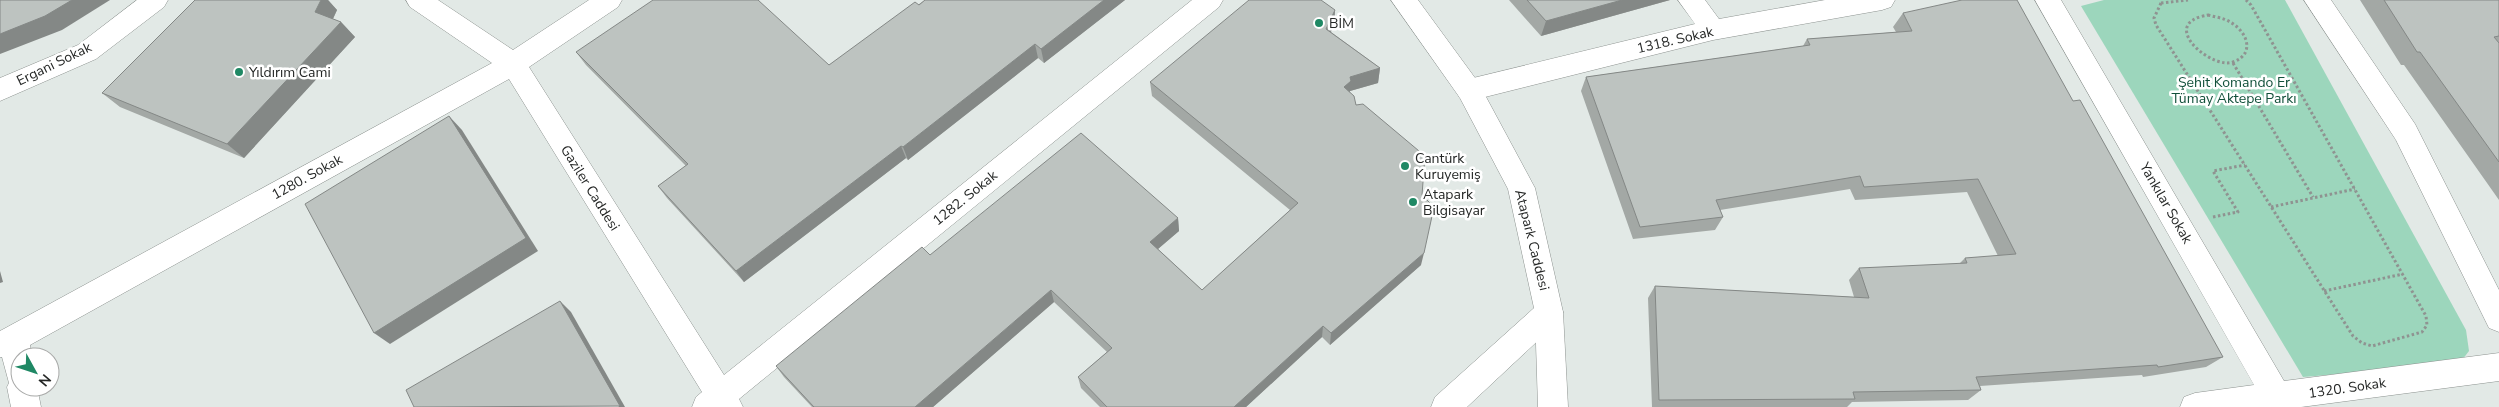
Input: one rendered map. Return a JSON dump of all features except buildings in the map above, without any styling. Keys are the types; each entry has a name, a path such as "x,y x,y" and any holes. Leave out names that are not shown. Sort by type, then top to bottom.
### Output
{"street":[{"name":"Ergani Sokak","path":"0,90 87,52 155,0"},
{"name":"Gaziler Caddesi","path":"419,0 512,64 719,403"},
{"name":"1280. Sokak","path":"7,342 512,64 609,0"},
{"name":"1282. Sokak","path":"719,403 1210,0"},
{"name":"Atapark Caddesi","path":"1404,0 1469,90 1521,188 1549,312 1552,407"},
{"path":"1691,0 1713,30"},
{"name":"1318. Sokak","path":"1469,90 1713,30 1882,0"},
{"name":"Yankılar Sokak","path":"2048,0 2281,402"},
{"path":"2317,0 2406,132 2499,319"},
{"path":"1446,407 1549,312"},
{"name":"1320. Sokak","path":"2195,407 2281,402 2499,367"}],"path":[{"path":"2188,0 2160,1 2154,18 2156,24 2353,336 2362,343 2372,346 2422,332 2427,325 2426,316 2252,5 2246,0"},
{"path":"2208,15 2218,17 2228,20 2244,33 2249,41 2247,55 2233,63 2213,60 2195,48 2187,32 2192,20 2208,15"},
{"path":"2233,63 2313,197"},
{"path":"2207,219 2238,212 2213,171 2245,165"},
{"path":"2271,207 2355,189"},
{"path":"2324,291 2403,274"}],"green space":[{"name":"Şehit Komando Er Tümay Aktepe Parkı","path":"2104,0 2285,0 2466,330 2469,351 2459,364 2303,377 2081,6"}],"place":[{"name":"BİM","path":"1319,23"},
{"name":"Yıldırım Cami","path":"239,72"},
{"name":"Cantürk Kuruyemiş","path":"1405,166"},
{"name":"Atapark Bilgisayar","path":"1413,202"}]}
